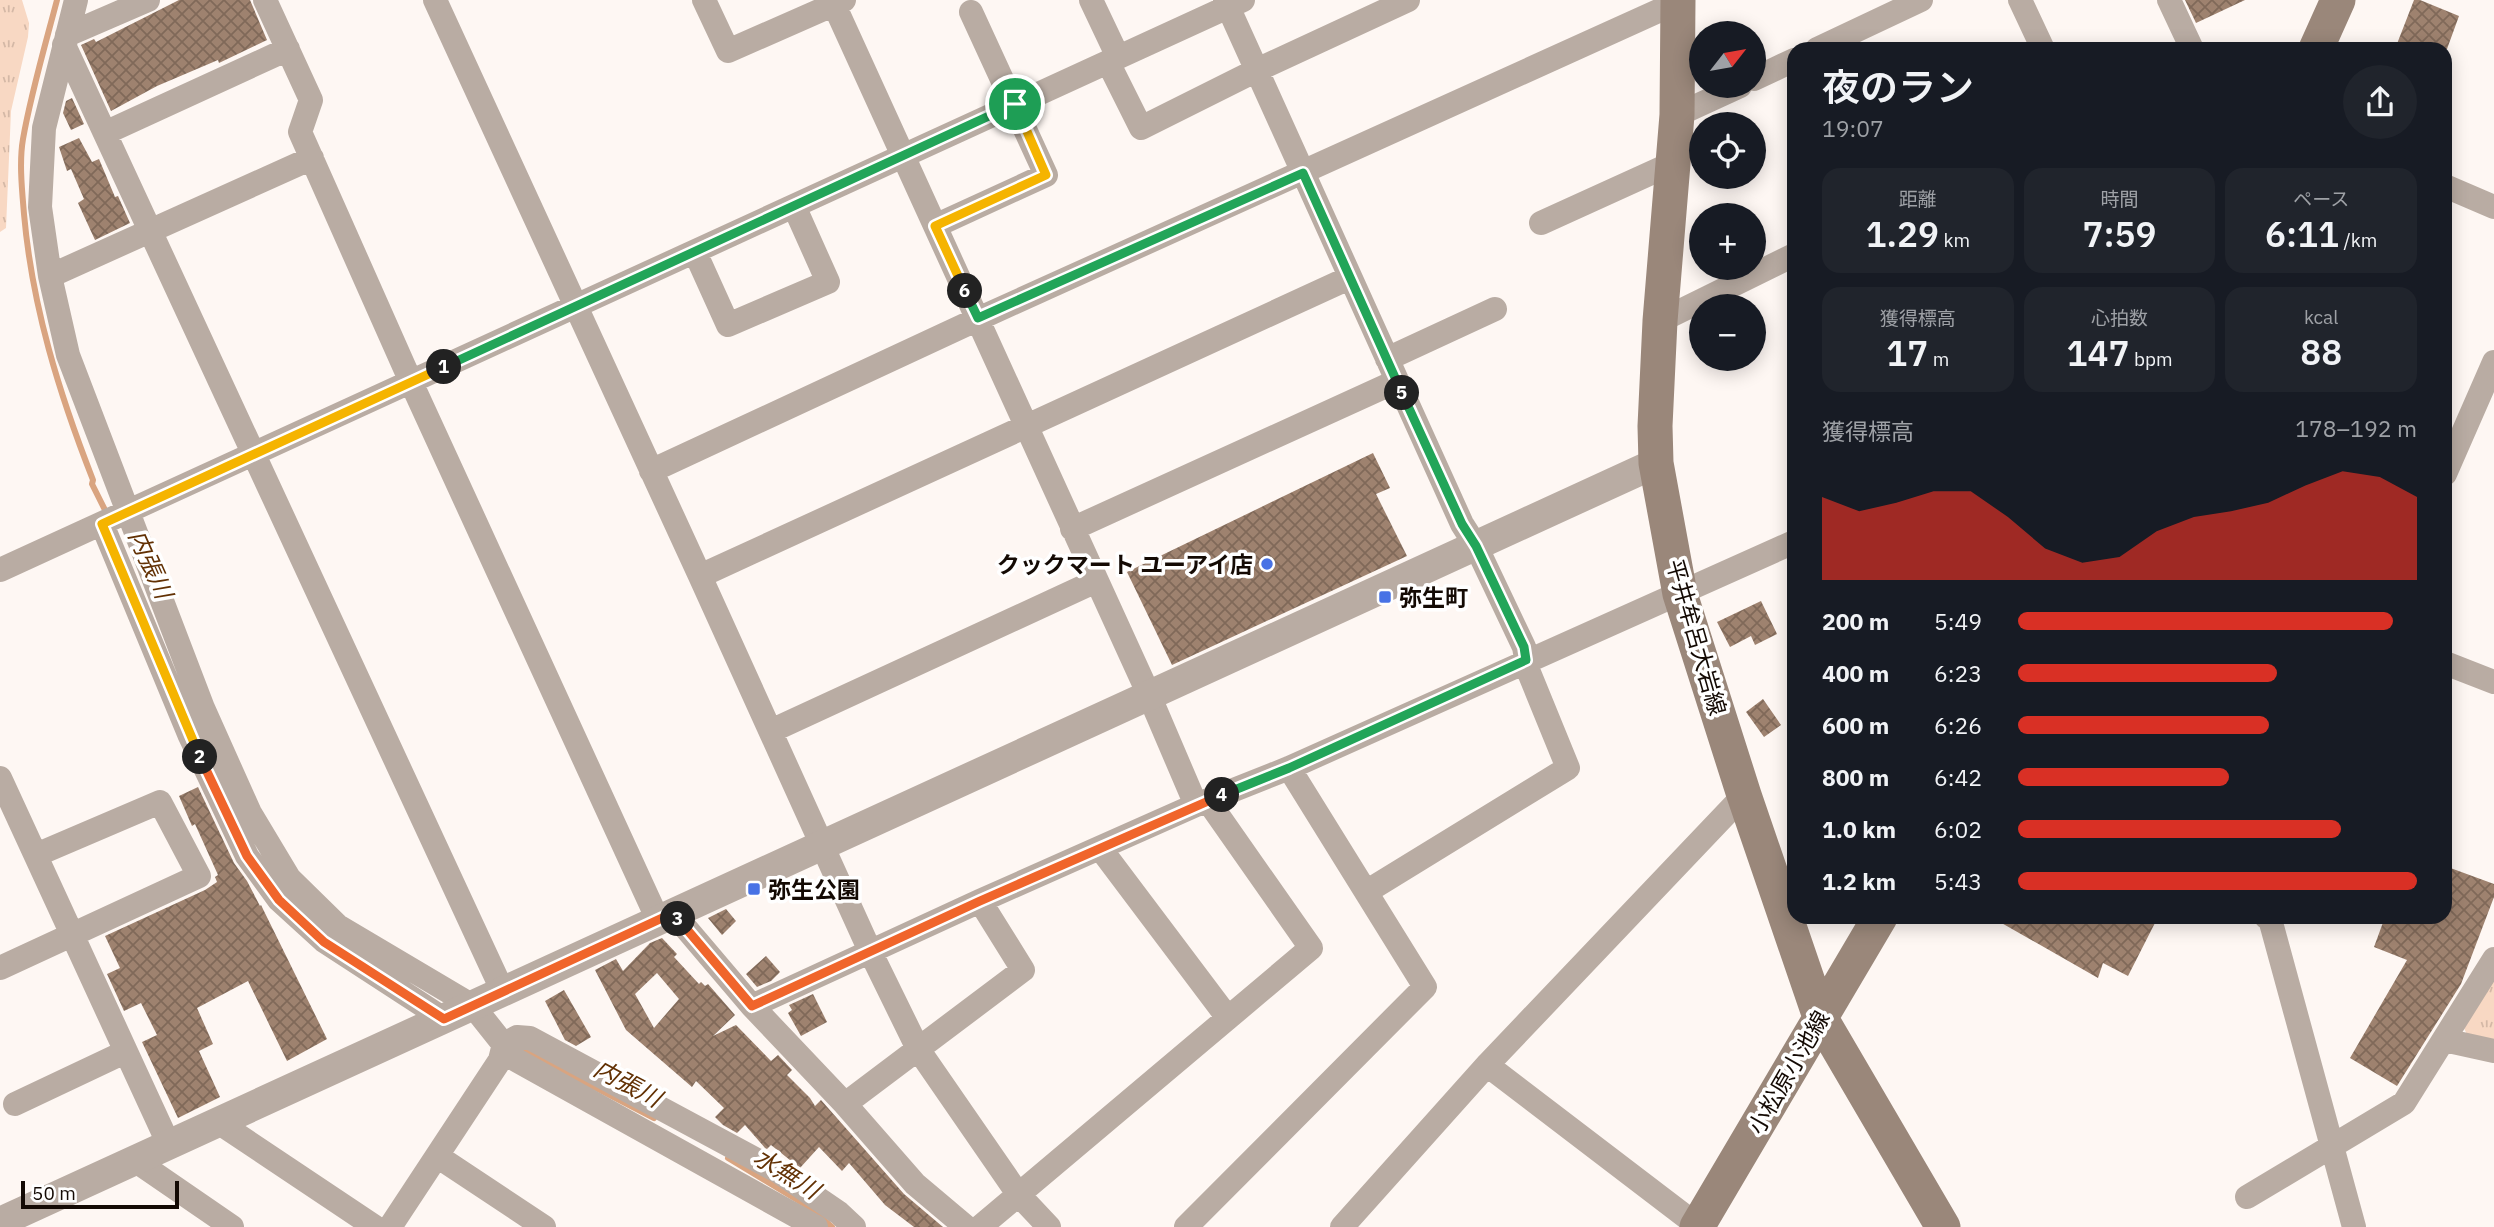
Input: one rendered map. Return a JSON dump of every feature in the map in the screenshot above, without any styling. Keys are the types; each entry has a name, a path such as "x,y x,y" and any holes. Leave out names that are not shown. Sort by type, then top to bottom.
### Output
{"main road":[{"name":"平井牟呂大岩線","path":"1678,1 1677,115 1660,321 1656,463 1680,594 1787,921"},
{"path":"2318,42 2332,2"},
{"name":"平井牟呂大岩線","path":"1788,924 1820,1017 1943,1227"},
{"name":"小松原小池線","path":"1698,1226 1876,924"}],"street":[{"path":"76,0 44,128 40,207 50,276 68,355 115,518 189,734 247,856 279,900 324,942 444,1019"},
{"path":"66,40 148,0"},
{"path":"265,0 311,100 300,132 411,382 666,917 845,1104 915,1184 966,1227"},
{"path":"435,0 870,951 918,1049 1018,1194 1049,1227"},
{"path":"704,0 728,51 837,2 1072,529 1202,803 1311,948 980,1227"},
{"path":"1091,0 1141,128 1257,70 1408,0"},
{"path":"1832,42 1921,0"},
{"path":"2020,0 2040,42"},
{"path":"2169,0 2189,42"},
{"path":"651,471 978,318 1678,1"},
{"path":"0,570 695,252 1232,2 1257,70 1349,278 1462,524 1476,546 1524,647 1528,670 1569,768 1366,892"},
{"path":"935,226 1046,175 971,12"},
{"path":"66,40 105,133 503,992"},
{"path":"105,133 288,49"},
{"path":"1766,73 1787,63"},
{"path":"1677,115 1714,98"},
{"path":"50,276 312,158"},
{"path":"1541,223 1673,163"},
{"path":"2452,189 2494,207"},
{"path":"695,252 727,325 828,282 794,206"},
{"path":"1660,321 1787,259"},
{"path":"700,576 1349,278"},
{"path":"1387,359 1495,309"},
{"path":"2452,458 2494,362"},
{"path":"1072,529 1397,382"},
{"path":"0,1222 1656,463"},
{"path":"115,518 250,813 289,878 338,926 473,1006 516,1060 816,1227"},
{"path":"752,1006 980,901 1202,803 1289,768 1787,545"},
{"path":"771,731 1096,581"},
{"path":"2452,666 2494,682"},
{"path":"1186,1227 1425,987 1289,768"},
{"path":"0,778 169,1145"},
{"path":"1342,1227 1487,1065 1744,795"},
{"path":"0,968 199,876 160,803 36,855"},
{"path":"1100,848 1228,1018"},
{"path":"845,1104 1023,970 980,901"},
{"path":"2271,924 2354,1227"},
{"path":"2247,1197 2404,1103 2494,959"},
{"path":"390,1227 500,1060 504,1044 517,1037 530,1038 779,1172 839,1222"},
{"path":"2444,1040 2494,1051"},
{"path":"15,1104 125,1052"},
{"path":"1487,1065 1698,1226"},
{"path":"218,1122 375,1227"},
{"path":"436,1156 544,1227"},
{"path":"136,1161 232,1227"}],"green space":[{"path":"0,0 22,0 29,23 11,111 6,228 0,232"},
{"path":"2494,979 2494,1042 2468,1037 2464,1028"}],"building":[{"path":"179,0 250,0 267,40 219,63 218,60 157,86 111,111 81,45 94,39 96,42"},
{"path":"2185,0 2245,0 2196,23"},
{"path":"2414,0 2459,16 2450,42 2398,42"},
{"path":"72,98 84,124 71,130 63,113 66,101"},
{"path":"79,138 92,162 99,159 115,197 118,196 130,223 95,240 78,203 84,199 71,169 67,171 59,147"},
{"name":"クックマート ユーアイ店","path":"1373,453 1390,488 1376,494 1407,556 1172,665 1127,572"},
{"path":"1761,601 1777,634 1755,645 1751,636 1730,647 1717,622"},
{"path":"1763,699 1781,725 1764,737 1746,712"},
{"path":"198,787 234,863 261,905 327,1039 287,1061 248,981 197,1008 213,1044 199,1051 220,1097 178,1118 142,1042 157,1035 141,1003 124,1011 107,974 120,968 105,936 217,882 215,877 218,875 179,796"},
{"path":"2452,869 2494,884 2494,897 2461,984 2397,1086 2350,1058 2407,960 2374,947 2382,924 2452,924"},
{"path":"726,909 736,921 722,935 708,918"},
{"path":"2003,924 2154,924 2128,976 2103,963 2098,978"},
{"path":"662,938 677,954 674,957 699,984 708,984 735,1015 713,1036 736,1025 771,1061 778,1055 792,1070 787,1075 815,1106 821,1100 904,1194 943,1227 914,1227 885,1205 849,1163 842,1171 819,1147 800,1168 771,1145 765,1148 745,1125 737,1133 723,1125 715,1117 724,1108 696,1081 692,1087 626,1030 595,970 616,959 623,971 650,943","holes":["657,973 679,999 654,1028 635,994"]},
{"path":"766,956 780,972 771,981 757,987 746,974"},
{"path":"564,990 591,1037 576,1046 565,1040 545,1001"},
{"path":"813,994 827,1022 801,1036 788,1013 792,1010 789,1005"}],"waterway":[{"name":"内張川","path":"57,0 23,139 21,167 24,214 33,282 58,382 93,480 92,484 108,516"},
{"name":"内張川","path":"519,1048 654,1118"},
{"name":"水無川","path":"728,1158 809,1207 832,1227"}],"place":[{"name":"クックマート ユーアイ店","path":"1267,564"},
{"name":"弥生町","path":"1385,597"},
{"name":"弥生公園","path":"754,889"}],"route":[{"path":"1015,104 1046,175 935,226 978,318 1303,173 1462,524 1476,546 1524,647 1526,660 1289,768 1196,805 980,901 752,1006 673,913 444,1019 324,942 279,900 247,856 189,734 102,524 1015,104"}]}
